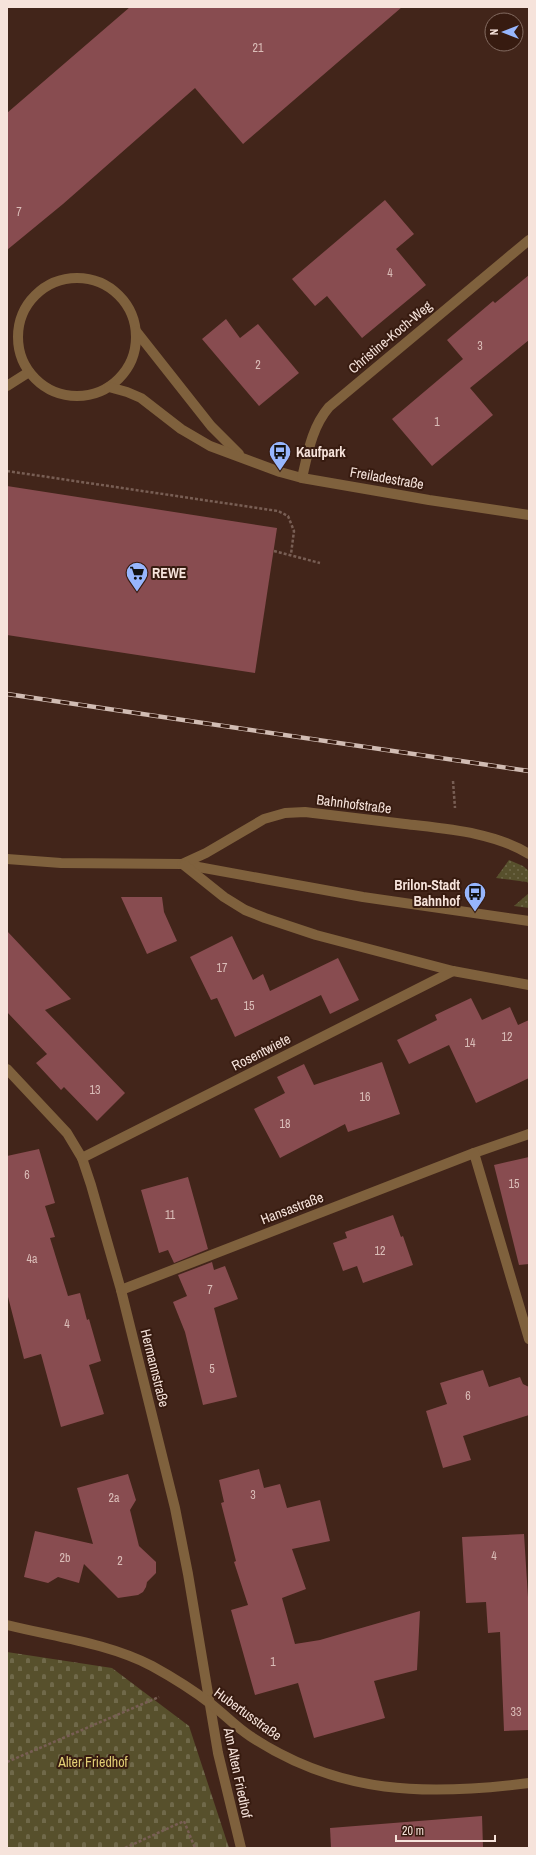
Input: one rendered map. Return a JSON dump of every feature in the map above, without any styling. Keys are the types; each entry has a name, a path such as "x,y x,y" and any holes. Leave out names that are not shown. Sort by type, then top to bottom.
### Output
{"street":[{"name":"Christine-Koch-Weg","path":"302,478 314,430 320,417 329,407 529,240"},
{"path":"77,278 98,281 116,293 130,310 136,331 135,347 130,362 122,376 109,387 93,394 76,396 58,393 42,385 29,372 20,353 18,331 24,310 37,293 55,281 77,278"},
{"name":"Freiladestraße","path":"136,331 211,426 244,458"},
{"path":"7,386 29,372"},
{"name":"Freiladestraße","path":"109,387 141,398 181,428 210,446 260,465 302,478 529,515"},
{"name":"Bahnhofstraße","path":"182,864 219,846 264,819 285,813 305,812 458,831 497,839 517,846 529,854"},
{"name":"Bahnhofstraße","path":"7,859 61,863 182,864 363,897 529,921"},
{"path":"182,864 224,897 245,910 265,918 316,935 453,971 529,985"},
{"name":"Rosentwiete","path":"82,1158 453,971"},
{"name":"Hermannstraße","path":"7,1069 67,1133 82,1158 91,1185 121,1290 175,1508 210,1703"},
{"name":"Hansastraße","path":"121,1290 474,1153 529,1134"},
{"path":"474,1153 529,1339"},
{"name":"Hubertusstraße","path":"7,1625 88,1644 118,1653 152,1666 210,1703 248,1735 279,1755 331,1776 382,1787 403,1789 482,1789 529,1783"},
{"name":"Am Alten Friedhof","path":"210,1703 227,1794 241,1848"}],"path":[{"path":"7,471 278,511 288,516 294,531 291,554"},
{"path":"274,551 320,562"},
{"path":"7,1762 149,1702 181,1684"},
{"path":"126,1848 184,1821 195,1848"}],"green space":[{"path":"509,860 523,866 529,871 529,884 527,882 496,878"},
{"path":"529,893 529,908 514,906"},
{"name":"Alter Friedhof","path":"7,1652 112,1668 189,1726 229,1848 7,1848"}],"building":[{"path":"130,7 402,7 243,144 195,88 63,204 7,250 7,113"},
{"path":"385,200 414,234 396,249 426,285 362,338 327,296 315,306 292,279"},
{"path":"529,275 529,340 470,388 493,415 432,466 392,419 463,359 447,340 493,301 495,303"},
{"path":"226,319 240,338 258,324 299,373 259,406 202,339"},
{"name":"REWE","path":"7,486 277,528 255,673 7,635"},
{"path":"121,897 162,897 164,912 177,941 147,954"},
{"path":"7,931 71,999 45,1010 125,1093 97,1121 64,1087 61,1090 36,1063 47,1054 7,1012"},
{"path":"232,936 253,980 263,974 270,991 338,958 359,1000 330,1014 321,995 235,1037 217,998 211,1000 190,957"},
{"path":"471,998 482,1020 510,1007 518,1025 529,1020 529,1078 476,1103 449,1045 409,1064 397,1040 437,1020 435,1015"},
{"path":"382,1062 400,1114 348,1132 345,1124 280,1158 254,1109 285,1093 277,1077 304,1064 314,1085"},
{"path":"39,1149 55,1203 45,1206 55,1237 50,1238 68,1296 80,1293 87,1320 89,1319 101,1361 89,1365 104,1414 61,1427 41,1354 24,1359 7,1293 7,1156"},
{"path":"529,1157 529,1264 519,1265 494,1165"},
{"path":"188,1177 208,1249 174,1263 168,1250 159,1253 141,1190"},
{"path":"393,1215 401,1237 403,1236 413,1265 363,1283 357,1266 343,1271 333,1243 347,1238 345,1232"},
{"path":"212,1262 214,1270 225,1266 238,1299 214,1308 237,1397 203,1405 185,1332 173,1302 187,1296 178,1275"},
{"path":"483,1370 489,1387 520,1377 523,1384 529,1387 529,1415 463,1436 471,1460 443,1468 426,1411 447,1404 440,1383"},
{"path":"259,1469 264,1488 280,1484 287,1508 320,1500 330,1541 292,1549 306,1589 282,1598 295,1644 320,1640 420,1611 417,1670 374,1681 385,1718 314,1738 298,1683 255,1695 231,1610 248,1605 234,1562 236,1561 221,1503 224,1502 219,1480"},
{"path":"128,1474 136,1500 130,1510 139,1546 156,1562 156,1573 147,1582 143,1592 138,1595 118,1598 84,1564 79,1583 58,1577 48,1583 24,1577 35,1531 93,1544 77,1488"},
{"path":"524,1534 529,1613 529,1730 504,1731 500,1632 488,1633 486,1602 466,1603 462,1537"},
{"path":"482,1816 483,1848 331,1848 330,1828"}],"railway":[{"path":"7,694 529,771"}],"place":[{"name":"Kaufpark","path":"280,472"},
{"name":"REWE","path":"137,592"},
{"name":"Brilon-Stadt Bahnhof","path":"475,912"}]}
